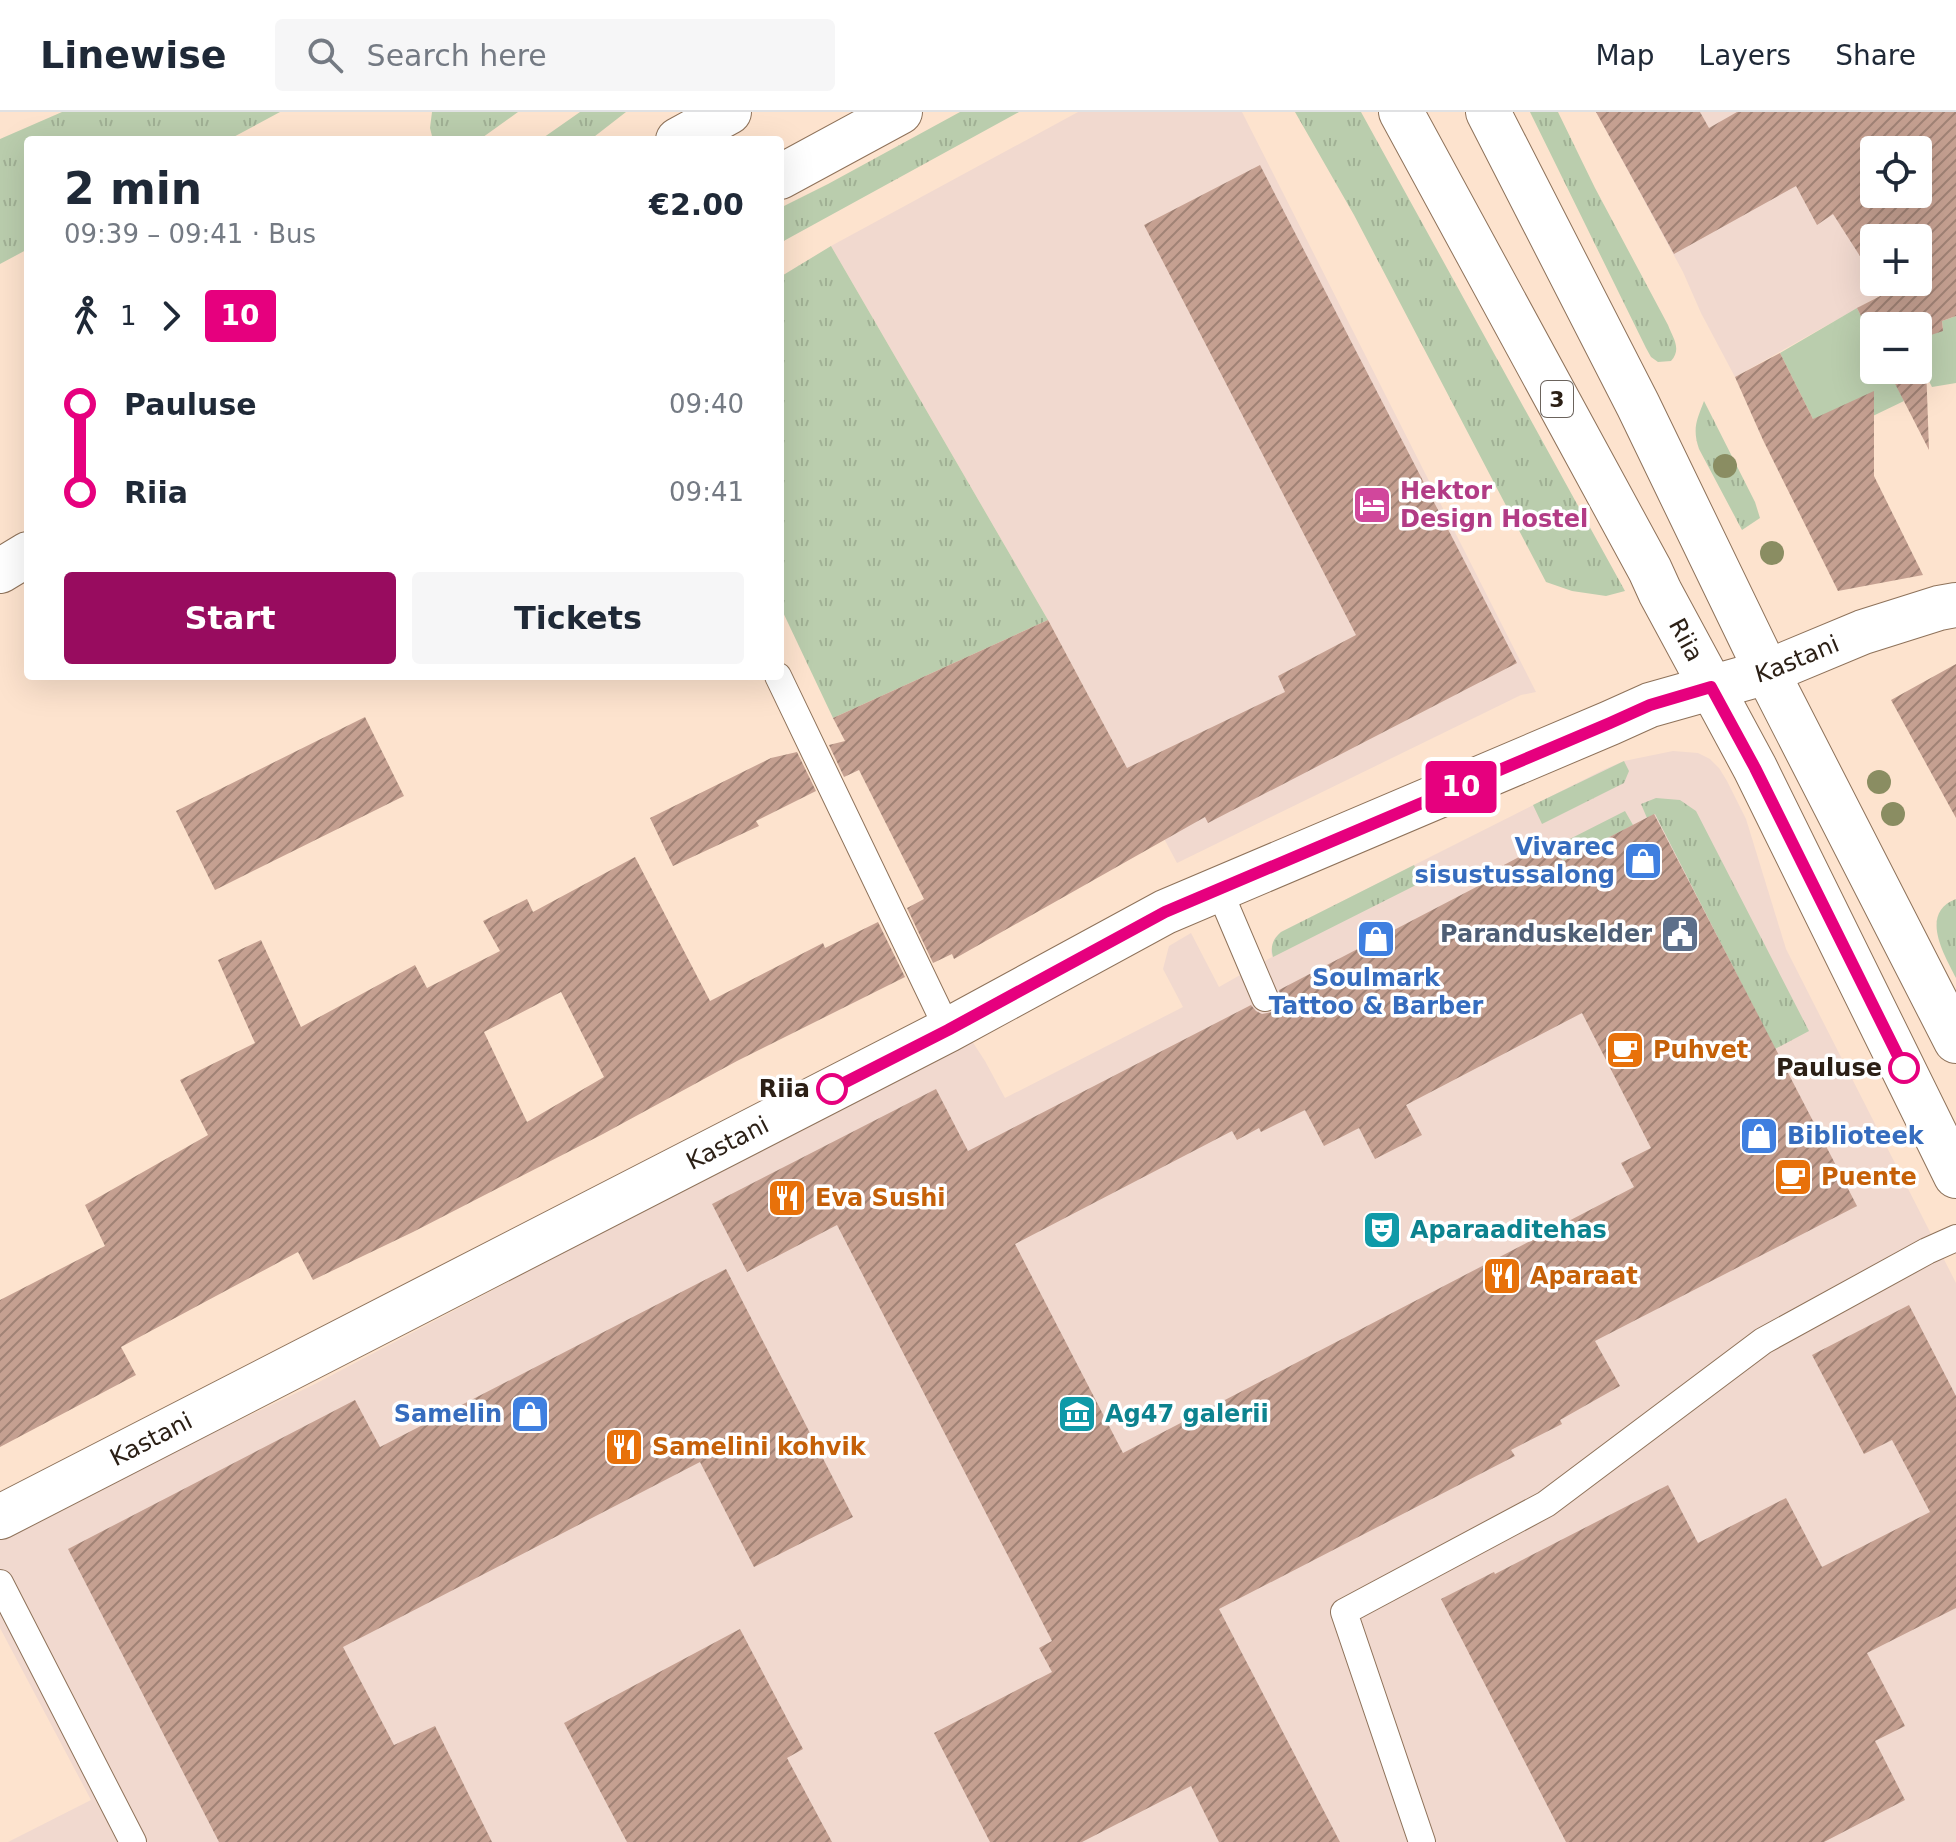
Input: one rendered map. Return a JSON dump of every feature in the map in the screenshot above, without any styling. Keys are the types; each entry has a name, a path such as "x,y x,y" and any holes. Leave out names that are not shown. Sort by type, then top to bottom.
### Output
{"main road":[{"path":"685,136 729,112"},
{"path":"784,175 900,112"},
{"name":"Riia","path":"1401,112 1711,687 1804,866 1956,1176"},
{"path":"1488,112 1638,405 1767,672 1956,1041"},
{"path":"0,571 24,556"},
{"name":"Kastani","path":"0,1517 948,1030 1165,912 1650,705 1767,672 1863,632 1956,605"}],"lane":[{"path":"780,680 948,1030"},
{"path":"1219,890 1265,998"},
{"path":"1422,1842 1344,1612 1546,1504 1763,1341 1956,1238"},
{"path":"0,1583 133,1842"}],"shaded area":[{"path":"1078,112 1242,112 1536,692 1521,695 1177,863 1048,620 831,246"},
{"path":"1596,112 1956,112 1932,192 1932,136 1860,136 1860,208 1927,208 1922,224 1860,224 1860,296 1879,296 1735,377 1683,272"},
{"path":"1673,751 1698,753 1710,759 1727,781 1746,819 1786,949 1956,1283 1956,1842 8,1842 91,1800 0,1628 0,1535 317,1383 970,1038 1005,1098 1183,1007 1163,969 1169,946 1191,933 1219,987 1272,957 1275,938 1281,932 1605,769 1624,761"}],"green space":[{"path":"62,112 280,112 235,136 24,136 24,251 0,264 0,139"},
{"path":"432,112 518,112 485,136 432,136"},
{"path":"580,112 626,112 595,136 546,136"},
{"path":"960,112 1019,112 784,241 784,206"},
{"path":"1295,112 1361,112 1625,591 1606,596 1572,591 1546,582 1354,215"},
{"path":"1530,112 1558,112 1668,325 1676,348 1671,361 1658,362 1651,357"},
{"path":"831,246 1048,620 833,718 784,614 784,275"},
{"path":"1857,308 1860,314 1860,384 1896,384 1904,401 1850,427 1813,419 1780,353"},
{"path":"1956,316 1956,383 1932,387 1932,331 1943,331 1942,321"},
{"path":"1704,401 1760,518 1742,530 1699,449 1697,419"},
{"path":"1624,761 1629,771 1624,783 1542,824 1533,805"},
{"path":"1656,798 1680,800 1696,811 1809,1031 1775,1049 1655,814 1647,818 1641,804"},
{"path":"1625,811 1633,825 1563,861 1556,846"},
{"path":"1414,865 1422,882 1273,957 1273,943 1281,932"},
{"path":"1956,899 1956,978 1941,946 1937,924 1945,905"}],"building":[{"path":"1596,112 1700,112 1709,128 1737,112 1956,112 1956,316 1942,321 1943,331 1932,335 1932,312 1860,314 1857,308 1880,296 1932,296 1932,224 1860,224 1860,256 1833,214 1817,225 1796,186 1674,254"},
{"path":"1260,165 1517,663 1208,823 1205,817 954,959 952,954 933,963 907,908 924,899 859,770 844,777 829,745 845,741 833,718 1048,620 1127,768 1285,692 1278,676 1356,635 1144,225"},
{"path":"1780,353 1813,419 1874,391 1874,476 1923,575 1838,591 1735,377"},
{"path":"1895,384 1927,384 1929,450"},
{"path":"1956,664 1956,818 1891,700"},
{"path":"365,717 404,796 215,890 176,811"},
{"path":"797,752 816,791 756,821 759,826 673,866 650,818 771,758"},
{"path":"1654,814 1857,1206 1595,1341 1620,1386 1560,1420 1562,1424 1511,1450 1515,1456 1219,1609 1340,1842 1219,1842 1191,1786 1082,1842 990,1842 934,1733 1052,1672 1039,1648 1052,1641 837,1225 747,1272 712,1204 936,1089 968,1151 1251,1005 1262,1014 1272,1012 1281,1001 1279,990 1507,871 1504,865 1553,839 1563,861","holes":["1582,1013 1651,1148 1621,1163 1634,1187 1123,1453 1015,1244 1232,1131 1237,1140 1305,1110 1324,1146 1359,1128 1375,1159 1422,1135 1406,1105"]},
{"path":"635,857 710,1001 823,943 825,948 878,922 905,977 737,1061 413,1232 313,1280 298,1252 121,1347 136,1375 0,1447 0,1300 105,1246 85,1205 208,1135 180,1080 255,1043 218,960 261,940 301,1027 415,965 427,988 500,951 483,921 527,899 533,912","holes":["561,992 604,1077 527,1122 484,1032"]},
{"path":"726,1269 853,1517 754,1567 700,1462 343,1647 394,1745 435,1726 492,1842 219,1842 68,1549 355,1400 380,1447"},
{"path":"1909,1305 1956,1396 1956,1608 1867,1653 1905,1726 1875,1741 1905,1800 1824,1842 1566,1842 1441,1599 1668,1485 1698,1543 1786,1498 1822,1567 1930,1512 1892,1440 1864,1454 1812,1355"},
{"path":"740,1629 803,1749 787,1758 832,1842 627,1842 564,1723"}],"bus line":[{"name":"10","path":"832,1089 1165,912 1650,705 1711,687 1755,768 1904,1068"}],"place":[{"name":"Hektor Design Hostel","path":"1372,505"},
{"name":"Vivarec sisustussalong","path":"1643,861"},
{"name":"Paranduskelder","path":"1680,934"},
{"name":"Soulmark Tattoo & Barber","path":"1376,939"},
{"name":"Puhvet","path":"1625,1050"},
{"name":"Pauluse","path":"1904,1068"},
{"name":"Riia","path":"832,1089"},
{"name":"Biblioteek","path":"1759,1136"},
{"name":"Puente","path":"1793,1177"},
{"name":"Eva Sushi","path":"787,1198"},
{"name":"Aparaaditehas","path":"1382,1230"},
{"name":"Aparaat","path":"1502,1276"},
{"name":"Samelin","path":"530,1414"},
{"name":"Ag47 galerii","path":"1077,1414"},
{"name":"Samelini kohvik","path":"624,1447"}]}
